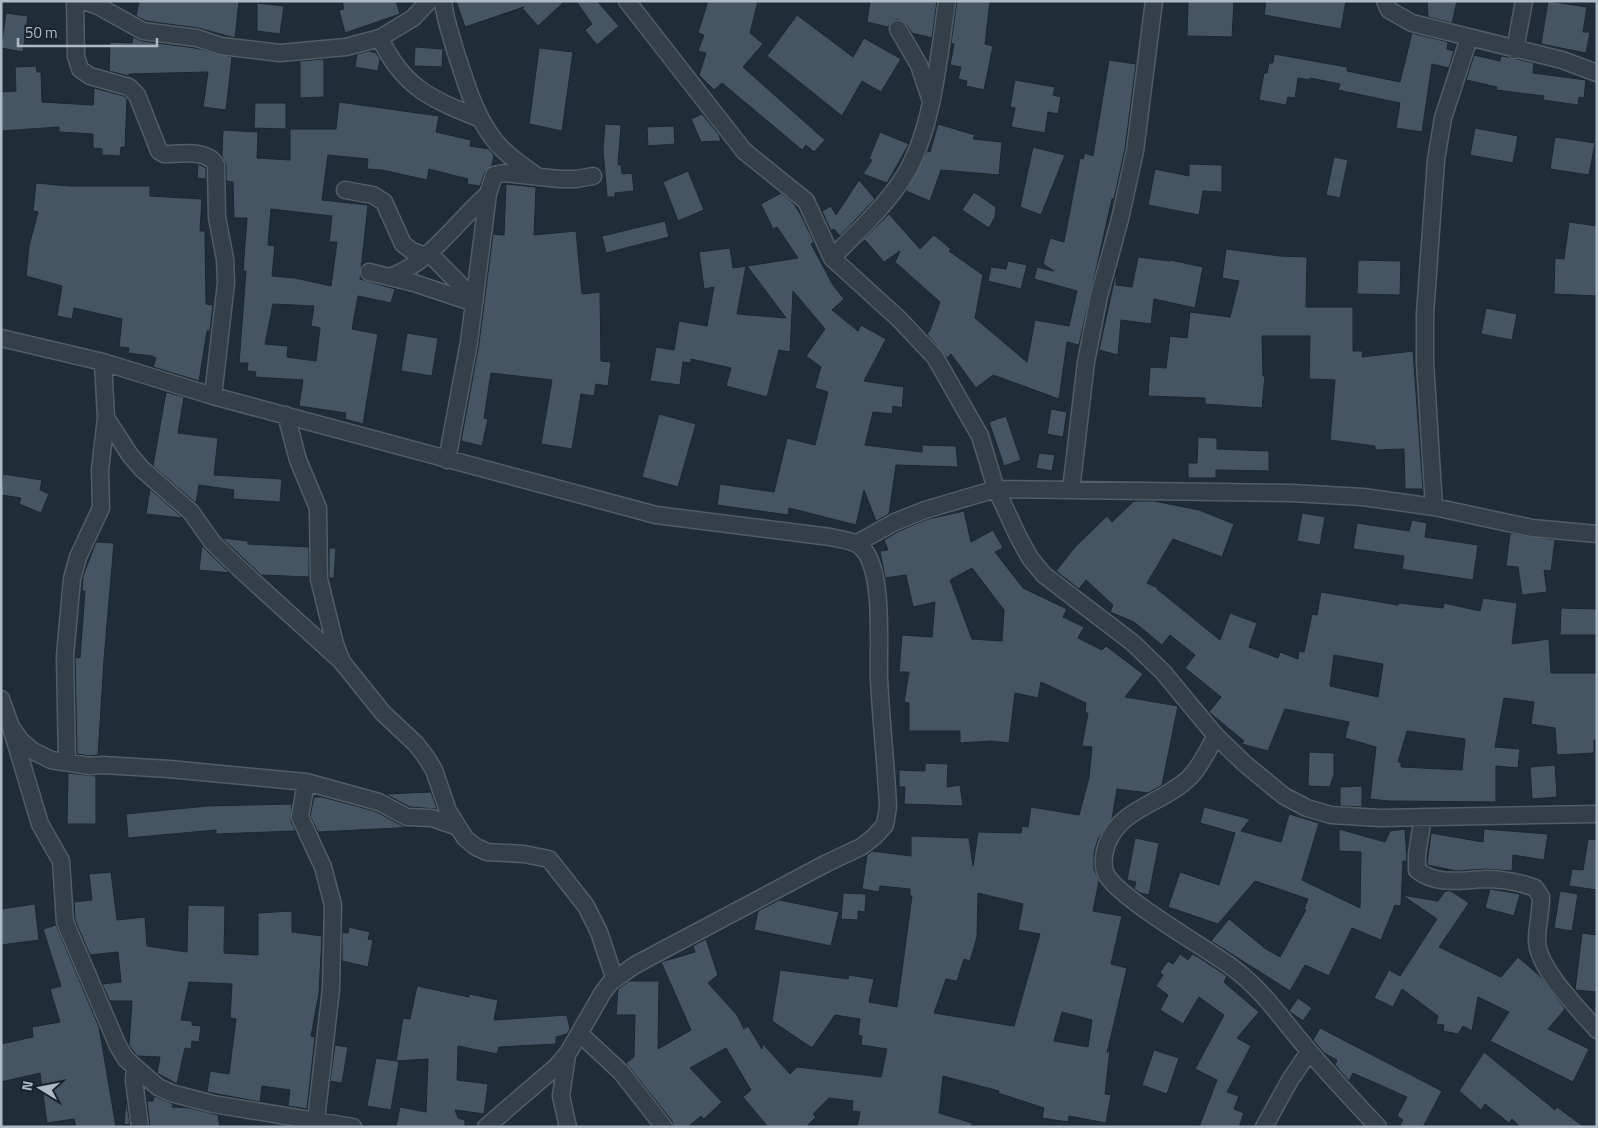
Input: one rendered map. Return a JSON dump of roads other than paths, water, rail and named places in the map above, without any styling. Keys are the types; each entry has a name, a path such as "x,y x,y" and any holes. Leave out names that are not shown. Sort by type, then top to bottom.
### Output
{"street":[{"path":"75,1 76,56 80,69 90,76 129,88 136,95 159,150 164,154 203,155 213,159 216,165 217,217 225,259 226,283 213,396"},
{"path":"83,1 98,6 143,30 189,36 221,46 258,52 323,50 380,38 413,18 429,1"},
{"path":"443,1 448,32 466,88 481,119 493,138 510,156 538,177"},
{"path":"627,1 744,151 806,201 832,258 899,319 935,357 980,436 996,489 1030,558 1044,575 1133,643 1163,672 1216,736 1245,764 1284,796 1307,808 1331,815 1380,818 1597,814"},
{"path":"832,258 868,221 906,174 925,128 947,1"},
{"path":"1071,490 1086,362 1098,296 1120,219 1135,151 1154,1"},
{"path":"1385,1 1388,10 1400,18 1515,50 1562,60 1597,73"},
{"path":"1515,50 1524,1"},
{"path":"898,30 919,65 931,102"},
{"path":"380,38 390,60 403,76 417,88 444,103 481,119"},
{"path":"1434,507 1425,362 1425,314 1432,206 1436,160 1443,118 1469,38"},
{"path":"447,460 475,302 488,194 494,175 504,173 576,179 593,176"},
{"path":"345,190 373,195 384,202 403,244 412,251 427,254 475,302"},
{"path":"390,277 410,268 427,254 488,194"},
{"path":"369,272 475,302"},
{"path":"1,338 103,362 213,396 656,515 801,532 857,543 870,559 876,590 879,676 887,800 885,825 861,847 827,863 621,975 603,992 568,1053 532,1090 486,1127"},
{"path":"67,762 65,656 72,578 78,557 101,508 100,470 106,418 103,362"},
{"path":"286,415 298,460 318,508 319,579 333,637 342,662"},
{"path":"106,418 142,469 190,512 213,543 342,662 383,713 416,744 434,770 455,826 476,847 487,852 524,854 549,859 586,906 599,932 612,971"},
{"path":"857,543 895,522 925,510 996,489 1292,493 1363,497 1434,507 1532,528 1597,534"},
{"path":"1,700 40,824 61,861 65,922 118,1046 126,1059 158,1087 171,1094 213,1104 352,1127"},
{"path":"11,727 21,741 33,751 46,758 90,766 169,769 306,782 378,802 407,817 432,818 455,826"},
{"path":"1216,736 1191,776 1164,798 1142,807 1122,820 1106,845 1104,860 1107,874 1118,886 1157,917 1254,984 1309,1052 1378,1127"},
{"path":"306,782 300,817 323,867 333,904 331,989 316,1120"},
{"path":"1423,817 1417,854 1417,870 1425,877 1440,881 1504,880 1535,888 1542,897 1537,940 1539,952 1561,989 1597,1030"},
{"path":"580,1034 621,1072 664,1127"},
{"path":"1264,1127 1290,1080 1309,1052"},
{"path":"568,1053 561,1096 568,1127"},
{"path":"135,1067 134,1087 140,1127"}]}
